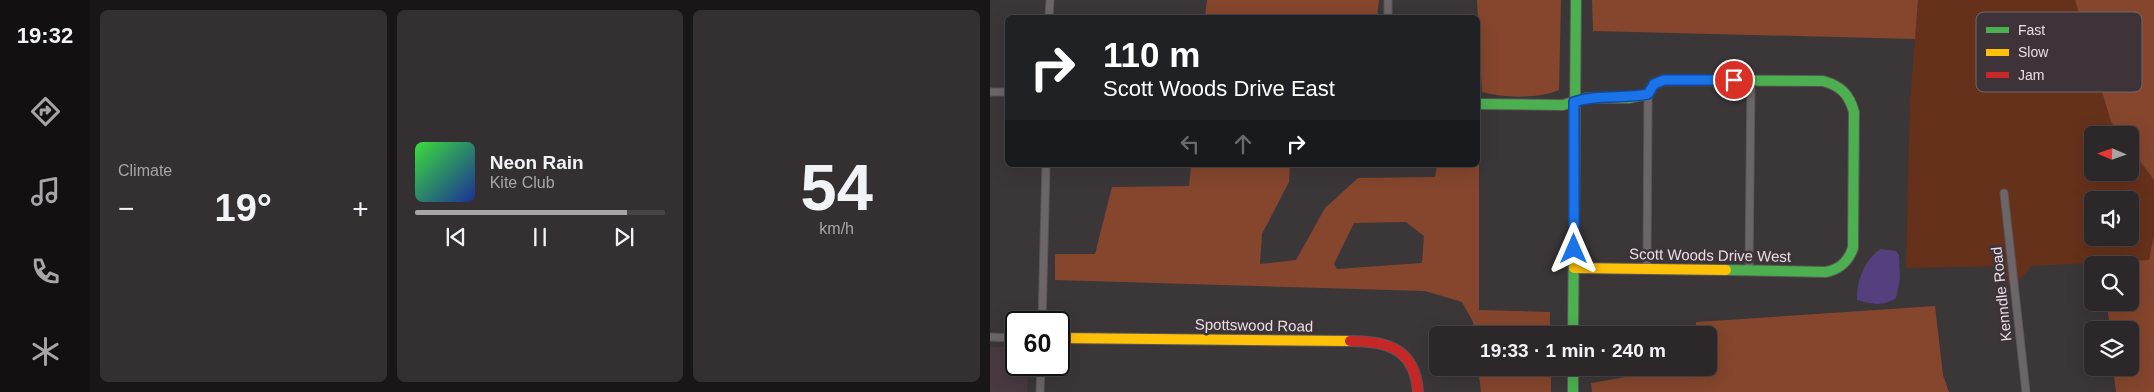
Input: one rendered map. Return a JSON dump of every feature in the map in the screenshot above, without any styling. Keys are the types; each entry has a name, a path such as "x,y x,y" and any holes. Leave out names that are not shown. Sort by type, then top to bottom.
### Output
{"street":[{"path":"1049,15 1050,0"},
{"path":"1388,0 1388,15"},
{"path":"1573,326 1576,0"},
{"path":"1647,268 1648,94 1654,84 1664,80 1751,80 1749,270"},
{"name":"Scott Woods Drive West","path":"1574,268 1826,272 1844,265 1851,257 1853,248 1854,112 1852,100 1845,90 1836,84 1823,81 1751,80"},
{"path":"990,92 1005,92"},
{"path":"1480,104 1563,106 1587,98 1629,98 1648,94"},
{"path":"1042,311 1046,167"},
{"name":"Kenndle Road","path":"2004,194 2026,392"},
{"path":"990,337 1005,338"},
{"name":"Spottswood Road","path":"1070,338 1375,342 1398,350 1407,357 1416,375 1418,392"},
{"path":"1040,392 1041,376"},
{"path":"1573,376 1573,392"}],"shaded area":[{"path":"1207,0 1379,0 1377,15 1205,15"},
{"path":"1477,0 1561,0 1559,90 1541,95 1521,97 1482,92 1480,15 1478,15"},
{"path":"1592,0 1918,0 1915,39 1593,31"},
{"path":"1918,0 2075,0 2079,12 1976,12 1976,92 2102,92 2114,126 2084,126 2084,181 2139,181 2139,160 2154,180 2154,235 2149,260 2139,261 2139,256 2084,256 2084,263 2032,266 2018,281 2006,283 2002,266 1906,268 1910,101"},
{"path":"2075,0 2154,0 2154,180 2139,160 2139,126 2114,126 2102,92 2142,92 2142,12 2079,12"},
{"path":"1191,167 1290,167 1289,182 1262,234 1260,264 1296,260 1325,208 1358,178 1435,177 1437,167 1479,167 1479,310 1550,312 1550,326 1474,326 1462,302 1425,291 1055,280 1055,254 1095,254 1112,187 1189,186","holes":["1406,222 1424,236 1422,263 1337,269 1334,264 1354,223"]},
{"path":"2154,235 2154,392 2116,392 2114,376 2139,376 2139,321 2109,321 2108,311 2139,311 2139,260 2149,260"},
{"path":"1881,249 1896,251 1899,255 1900,279 1896,298 1881,304 1857,300 1860,278 1866,264"},
{"path":"1935,306 1943,375 1949,392 1592,392 1591,383 1632,376 1717,376 1717,326 1696,326 1696,322"},
{"path":"990,347 1005,347 1005,376 1028,376 1027,392 990,392"},
{"path":"1479,376 1551,376 1551,392 1481,392"}],"traffic: fast":[{"path":"1573,326 1576,0"},
{"path":"1480,104 1563,105 1587,98 1629,98 1648,94 1654,84 1664,80 1823,81 1835,85 1850,100 1854,112 1853,248 1849,257 1839,267 1826,272 1726,270"},
{"path":"1573,376 1573,392"}],"traffic: slow":[{"path":"1574,268 1726,270"},
{"path":"1070,338 1350,341"}],"traffic: jam":[{"path":"1350,341 1376,343 1397,350 1411,366 1416,377 1418,392"}],"route":[{"path":"1574,249 1574,102 1587,98 1629,98 1648,94 1654,84 1664,80 1734,80"}]}
